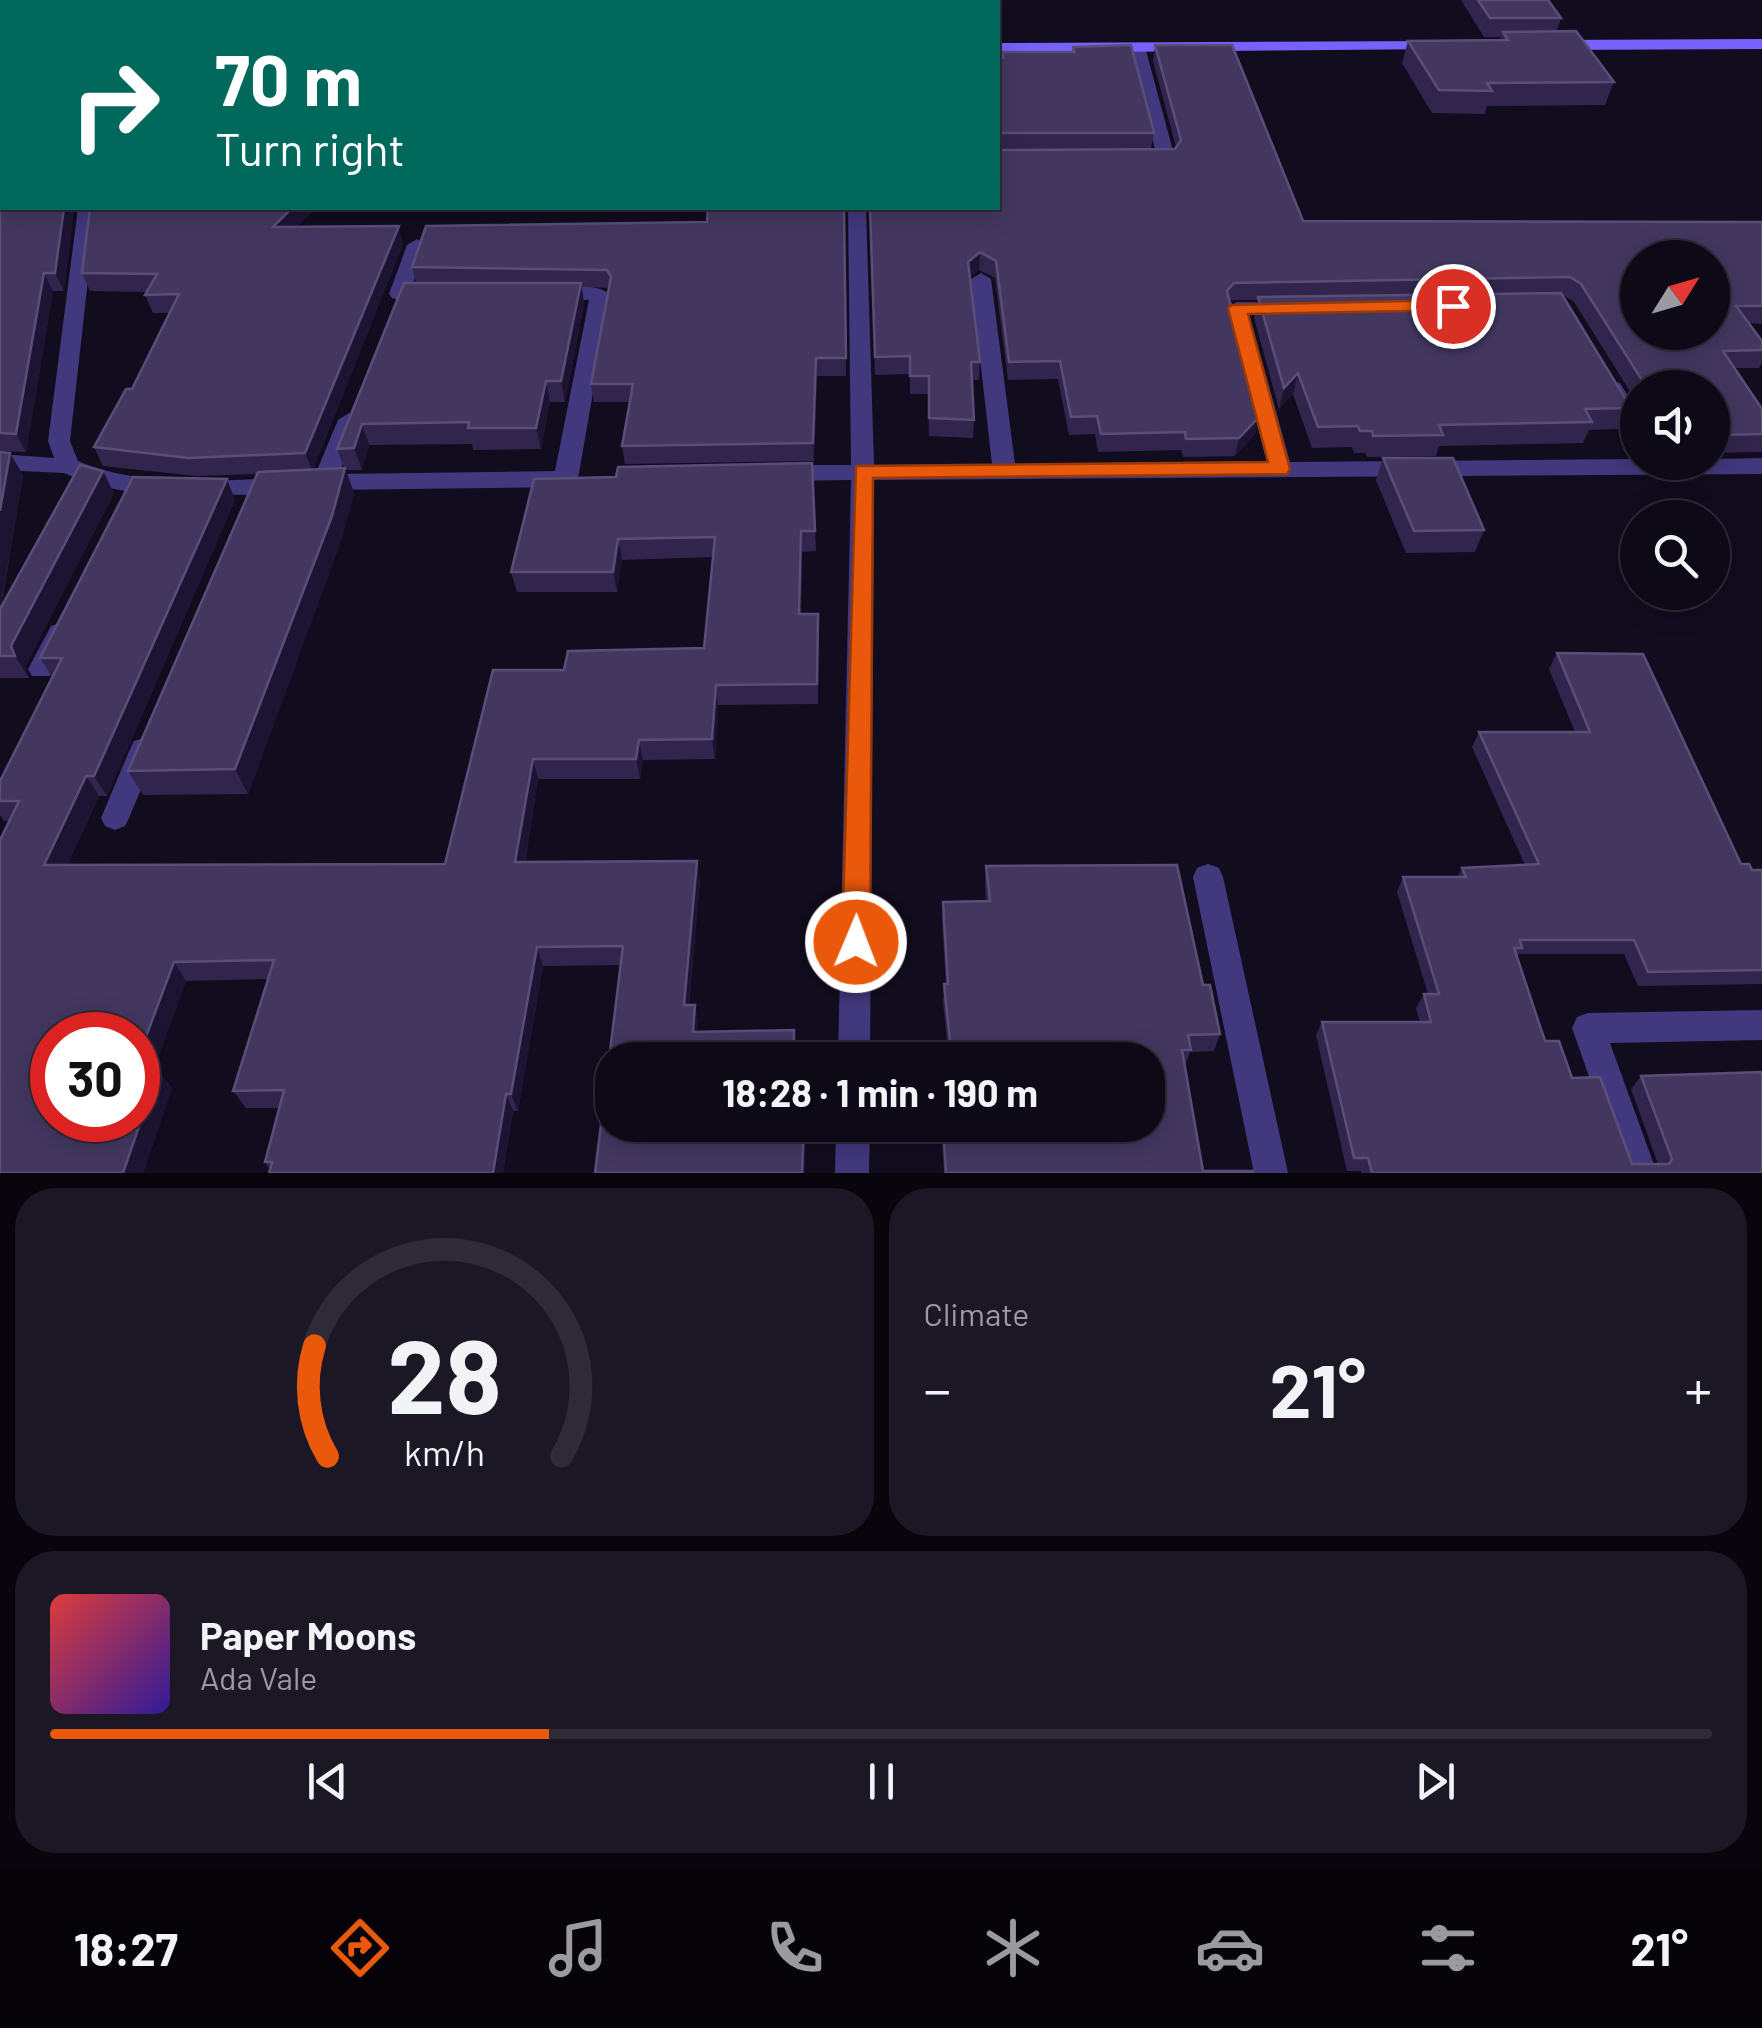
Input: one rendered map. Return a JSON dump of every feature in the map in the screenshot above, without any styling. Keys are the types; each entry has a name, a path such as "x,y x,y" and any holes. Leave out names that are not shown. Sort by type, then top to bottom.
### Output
{"main road":[{"path":"1528,45 1762,44"},
{"path":"1000,48 1450,46"}],"street":[{"path":"1129,158 1166,158 1137,47"},
{"path":"68,466 58,441 87,210"},
{"path":"854,1042 863,471 857,210"},
{"path":"417,245 396,302 422,294"},
{"path":"982,279 1004,470"},
{"path":"0,462 68,466 129,493 253,497 324,482 574,479 600,294 521,294"},
{"path":"1280,469 1238,308 1314,308"},
{"path":"1599,368 1620,402"},
{"path":"324,482 358,397"},
{"path":"754,474 1620,465"},
{"path":"1730,465 1762,466"},
{"path":"41,669 75,602"},
{"path":"115,818 154,726"},
{"path":"1208,876 1271,1173"},
{"path":"1640,1173 1588,1028 1762,1026"},
{"path":"852,1173 853,1142"}],"building":[{"path":"1478,0 1548,0 1561,18 1490,18"},
{"path":"1576,31 1614,82 1487,83 1492,91 1439,90 1408,41 1508,40 1503,32"},
{"path":"1131,45 1154,133 1000,133 1002,52 1074,52 1073,47"},
{"path":"1155,45 1232,45 1303,221 1762,222 1762,306 1736,306 1762,341 1762,350 1723,351 1762,409 1762,434 1730,435 1730,370 1636,370 1623,350 1730,350 1730,240 1620,240 1620,345 1581,284 1570,277 1234,283 1227,291 1260,416 1239,438 1186,439 1185,432 1101,434 1097,416 1071,417 1060,361 1009,362 996,261 980,252 968,262 980,362 971,362 974,420 929,418 929,376 910,376 910,356 875,357 870,210 1000,210 1000,150 1175,149 1181,140"},
{"path":"0,210 64,210 55,273 44,273 16,434 0,433"},
{"path":"90,210 290,210 273,227 399,226 305,453 188,458 94,447 126,389 132,389 179,294 145,295 157,274 82,273"},
{"path":"708,210 844,210 846,358 816,358 813,443 622,446 633,384 591,384 611,277 607,270 412,267 426,226 707,222"},
{"path":"404,283 581,283 561,381 546,381 536,428 468,428 469,422 362,424 354,448 337,449"},
{"path":"1561,293 1620,390 1620,408 1585,409 1592,422 1439,425 1443,435 1373,436 1372,431 1360,431 1358,426 1318,427 1298,373 1284,388 1258,297"},
{"path":"0,452 10,453 0,511"},
{"path":"1383,458 1453,458 1484,530 1414,531"},
{"path":"812,463 815,531 801,531 799,614 818,614 817,684 716,685 712,739 639,740 636,759 533,759 515,862 697,861 684,1005 695,1005 693,1032 794,1030 794,1042 611,1042 623,946 537,947 493,1173 269,1173 272,1162 265,1162 284,1090 233,1091 274,960 174,962 155,1012 30,1012 30,1142 134,1142 123,1173 0,1173 0,840 19,801 0,801 0,781 62,658 40,658 133,477 227,479 94,776 86,776 44,865 445,864 493,670 564,670 568,651 704,648 715,537 618,539 613,572 511,572 534,479 616,477 618,467"},
{"path":"80,465 103,471 11,646 15,656 0,656 0,609"},
{"path":"345,468 332,516 235,769 128,771 258,472"},
{"path":"1557,653 1643,654 1741,864 1762,870 1762,970 1648,972 1634,940 1520,940 1522,948 1514,948 1545,1041 1559,1041 1572,1078 1600,1077 1632,1164 1669,1164 1672,1159 1641,1076 1762,1072 1762,1173 1372,1173 1368,1158 1354,1158 1322,1022 1431,1022 1424,994 1439,994 1403,877 1466,877 1462,868 1539,864 1479,732 1590,732"},
{"path":"1177,865 1203,985 1210,985 1220,1034 1188,1035 1191,1050 1182,1050 1203,1171 1253,1173 946,1173 944,1142 1165,1142 1165,1042 950,1042 944,984 948,984 943,902 990,901 986,866"},
{"path":"599,1142 803,1142 802,1173 595,1173"}],"route":[{"path":"856,942 863,471 1280,469 1238,308 1453,306"}]}
